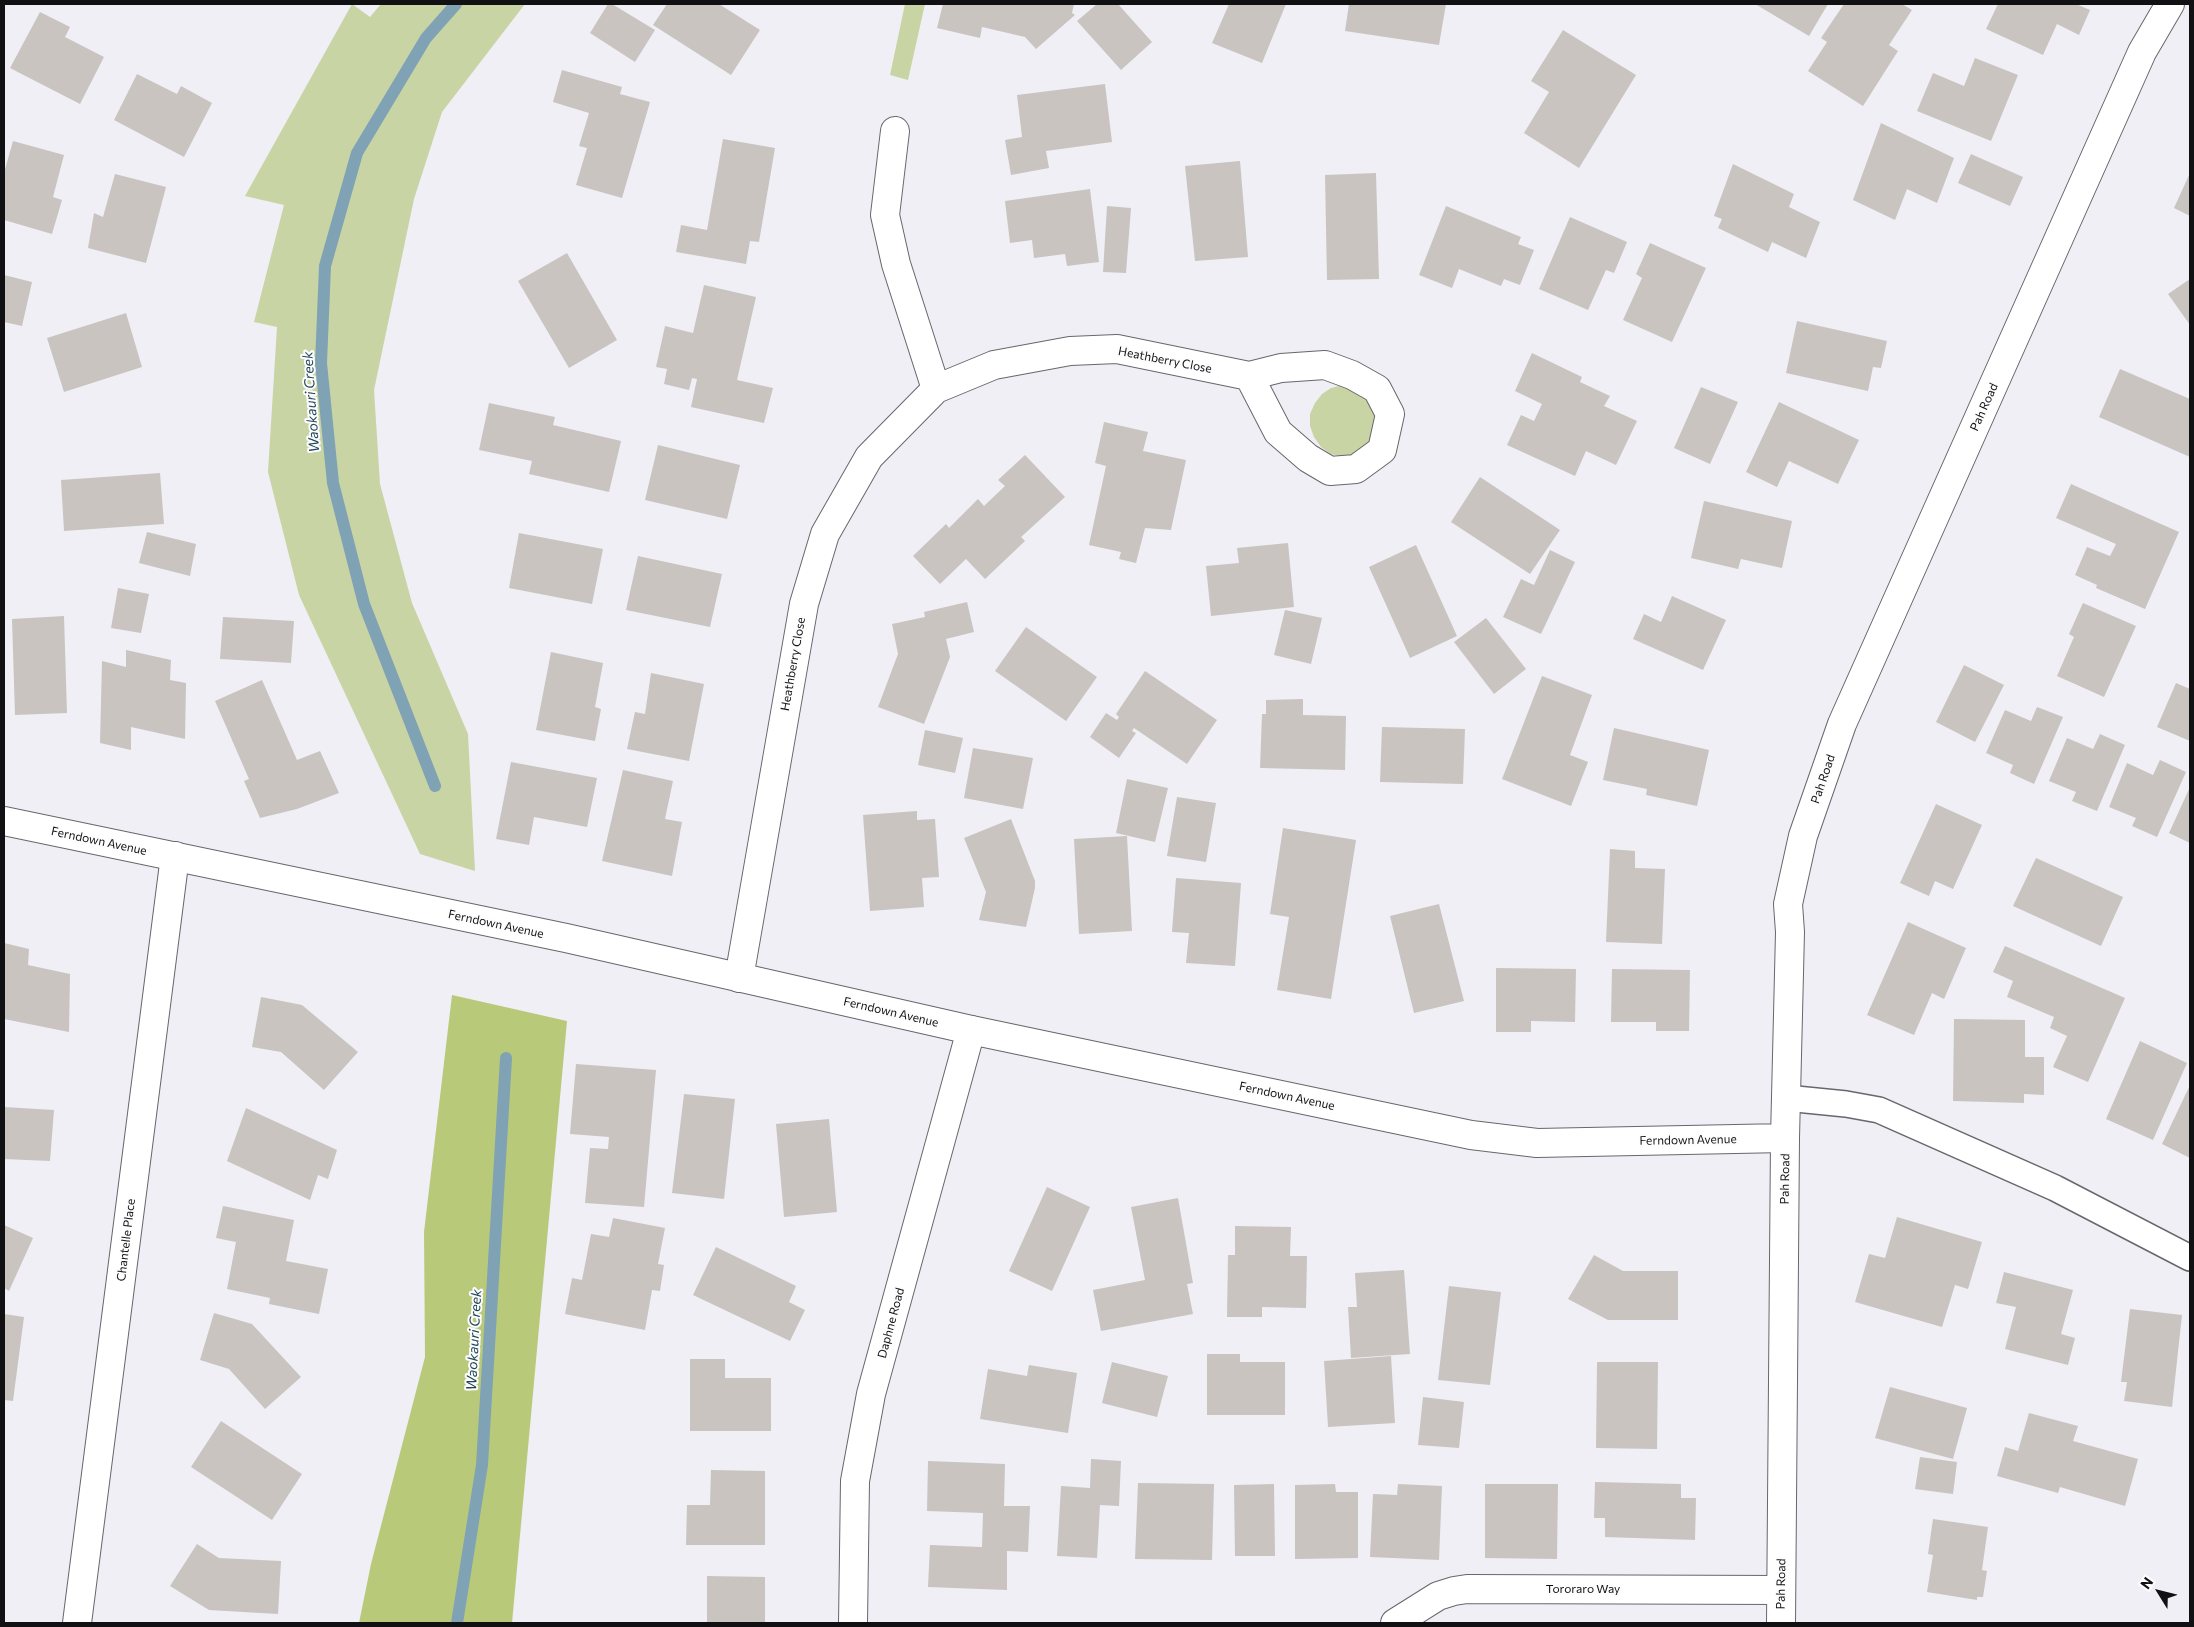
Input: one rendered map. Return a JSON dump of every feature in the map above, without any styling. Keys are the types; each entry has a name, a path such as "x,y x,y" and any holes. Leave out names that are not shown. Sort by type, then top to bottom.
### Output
{"street":[{"name":"Pah Road","path":"1780,1623 1785,1138 1790,932 1788,904 1803,836 1850,706 2142,52 2170,4"},
{"path":"895,131 885,215 896,264 936,389"},
{"name":"Heathberry Close","path":"739,978 804,604 825,534 870,457 936,389 994,365 1070,351 1117,349 1249,376 1281,368 1325,365 1352,375 1377,389 1390,414 1382,450 1356,469 1330,471 1308,458 1278,432 1249,376"},
{"name":"Ferndown Avenue","path":"4,821 566,938 971,1030 1471,1135 1537,1143 1785,1138"},
{"name":"Chantelle Place","path":"77,1623 175,856"},
{"name":"Daphne Road","path":"853,1623 855,1481 871,1394 971,1030"},
{"name":"Tororaro Way","path":"1394,1623 1438,1596 1468,1589 1781,1590"}],"lane":[{"path":"1786,1098 1846,1104 1879,1110 2054,1188 2190,1258"}],"green space":[{"path":"352,4 370,17 381,4 525,4 442,112 414,199 374,390 380,484 412,603 468,734 475,871 420,854 299,595 268,472 277,327 254,322 284,205 245,196"},
{"path":"905,4 925,4 908,80 890,75"},
{"path":"1343,385 1354,386 1379,408 1374,442 1355,456 1343,457 1331,454 1321,447 1314,437 1310,426 1310,414 1322,394 1331,388"},
{"path":"452,995 567,1021 512,1623 359,1623 371,1564 425,1357 424,1232"}],"building":[{"path":"608,4 612,4 655,30 635,62 590,33"},
{"path":"667,4 719,4 760,30 731,75 653,25"},
{"path":"943,4 1074,4 1072,13 1075,15 1036,49 1025,37 982,27 980,38 937,28"},
{"path":"1097,4 1118,4 1152,42 1121,70 1077,21"},
{"path":"1229,4 1286,4 1262,63 1212,43"},
{"path":"1349,4 1446,4 1439,45 1345,31"},
{"path":"1755,4 1828,4 1809,36"},
{"path":"1844,4 1902,4 1912,10 1889,45 1898,51 1863,106 1808,71 1827,42 1821,38"},
{"path":"1998,4 2076,4 2090,10 2079,35 2057,24 2043,55 1986,29"},
{"path":"40,12 70,27 65,37 104,57 80,104 10,68"},
{"path":"1563,30 1636,75 1579,168 1524,133 1549,92 1531,81"},
{"path":"1975,58 2018,75 1991,141 1917,111 1933,73 1964,86"},
{"path":"562,70 622,87 620,94 650,102 622,198 576,185 587,148 579,146 589,113 553,102"},
{"path":"137,74 177,94 181,86 212,103 184,157 114,120"},
{"path":"1105,84 1112,142 1046,151 1049,168 1011,175 1005,140 1022,137 1017,95"},
{"path":"1881,123 1954,158 1937,203 1907,189 1895,220 1853,200"},
{"path":"723,139 775,148 759,242 750,241 746,264 676,252 681,225 707,230"},
{"path":"13,141 64,155 53,197 62,200 52,234 4,220 4,173"},
{"path":"1971,154 2023,177 2010,206 1958,183"},
{"path":"1240,161 1248,257 1195,261 1185,166"},
{"path":"1733,164 1794,194 1789,207 1820,222 1806,258 1772,242 1768,252 1718,228 1722,219 1714,216"},
{"path":"1376,173 1379,279 1327,280 1325,175"},
{"path":"2190,173 2190,216 2174,208"},
{"path":"115,174 166,187 146,263 88,248 94,213 103,217"},
{"path":"1090,189 1099,262 1067,266 1065,254 1034,258 1032,240 1010,243 1005,201"},
{"path":"1107,206 1131,208 1126,273 1103,272"},
{"path":"1446,206 1521,237 1518,244 1534,250 1520,285 1504,279 1501,286 1459,269 1452,288 1419,275"},
{"path":"1570,217 1627,242 1614,273 1606,270 1588,310 1539,289"},
{"path":"1650,243 1706,268 1672,342 1623,320 1642,278 1636,274"},
{"path":"567,253 617,340 569,368 518,281"},
{"path":"4,275 32,282 22,326 4,322"},
{"path":"2190,279 2190,325 2168,294"},
{"path":"704,285 756,297 737,380 773,388 764,423 691,407 697,379 692,378 689,390 664,384 667,369 656,367 665,326 693,333"},
{"path":"126,313 142,367 64,392 47,338"},
{"path":"1797,321 1887,341 1881,368 1873,367 1868,391 1786,373"},
{"path":"1532,353 1582,377 1580,382 1610,396 1604,406 1637,421 1616,465 1586,451 1575,476 1507,445 1521,415 1534,421 1542,404 1515,391"},
{"path":"2120,369 2190,399 2190,457 2099,417"},
{"path":"1701,387 1738,402 1710,464 1674,448"},
{"path":"1779,402 1859,440 1838,484 1789,461 1777,487 1746,472"},
{"path":"489,403 555,417 553,425 621,441 609,492 529,474 532,461 479,450"},
{"path":"1104,422 1148,432 1143,451 1186,460 1171,530 1145,528 1136,563 1119,559 1121,552 1089,545 1106,466 1095,463"},
{"path":"658,445 740,465 727,519 645,500"},
{"path":"1025,455 1065,497 1021,537 1025,541 985,579 966,559 940,584 913,556 946,524 949,528 978,499 984,506 1005,486 998,480"},
{"path":"160,473 164,524 64,531 61,480"},
{"path":"1480,477 1560,530 1530,574 1451,522"},
{"path":"2071,484 2179,532 2145,609 2096,588 2097,585 2075,575 2087,547 2110,556 2116,544 2056,518"},
{"path":"1704,501 1792,521 1782,568 1741,559 1738,569 1691,558"},
{"path":"147,532 196,544 190,576 139,563"},
{"path":"519,533 603,549 592,604 509,588"},
{"path":"1288,543 1294,607 1211,616 1206,566 1239,563 1237,548"},
{"path":"1416,545 1457,636 1410,658 1369,567"},
{"path":"1550,550 1575,562 1541,634 1503,617 1521,579 1534,585"},
{"path":"638,556 722,574 710,627 626,610"},
{"path":"118,588 149,594 141,633 111,628"},
{"path":"1672,596 1726,620 1703,670 1633,639 1644,614 1661,622"},
{"path":"967,602 974,632 946,639 950,657 924,724 878,707 898,654 892,624 925,617 924,612"},
{"path":"2083,603 2136,626 2104,697 2057,676 2074,637 2069,634"},
{"path":"1285,610 1322,618 1311,664 1274,655"},
{"path":"64,616 67,713 15,715 12,619"},
{"path":"223,617 294,621 291,663 220,659"},
{"path":"1486,618 1526,669 1494,694 1454,642"},
{"path":"1026,627 1097,677 1066,721 995,671"},
{"path":"126,650 171,660 170,680 186,683 185,739 131,727 131,750 100,743 102,661 126,667"},
{"path":"551,652 603,663 595,707 601,709 595,741 536,730"},
{"path":"1964,665 2004,685 1975,742 1936,722"},
{"path":"1145,671 1217,720 1187,764 1134,728 1132,731 1136,733 1119,758 1090,737 1106,713 1117,720 1119,717 1116,714"},
{"path":"651,673 704,684 689,761 627,749 635,712 645,714"},
{"path":"1542,676 1592,695 1570,755 1588,762 1571,806 1502,779"},
{"path":"262,680 297,760 320,751 339,793 297,809 260,818 244,781 249,779 215,701"},
{"path":"2176,683 2190,689 2190,741 2157,727"},
{"path":"1303,699 1303,715 1346,716 1345,770 1260,768 1262,714 1266,714 1266,700"},
{"path":"2037,707 2063,717 2034,784 2010,773 2013,765 1986,753 2005,710 2031,721"},
{"path":"1382,727 1465,729 1463,784 1380,782"},
{"path":"1614,728 1709,750 1697,806 1646,795 1647,789 1603,780"},
{"path":"925,730 963,738 955,773 918,765"},
{"path":"2100,734 2125,745 2097,811 2072,801 2076,792 2049,781 2067,738 2093,749"},
{"path":"973,748 1033,758 1023,809 964,798"},
{"path":"2160,760 2186,772 2157,837 2132,826 2136,818 2109,807 2127,763 2153,775"},
{"path":"511,762 597,778 587,827 534,817 529,845 496,839"},
{"path":"623,770 673,781 665,819 682,822 672,876 602,861"},
{"path":"1127,779 1168,788 1155,842 1116,833"},
{"path":"2190,787 2190,843 2169,833"},
{"path":"1177,797 1216,803 1206,862 1167,856"},
{"path":"1936,804 1982,825 1953,889 1935,881 1929,896 1900,883"},
{"path":"917,811 917,820 935,819 939,877 922,878 924,907 870,911 863,815"},
{"path":"1011,819 1035,881 1026,927 979,920 986,892 964,838"},
{"path":"1283,828 1356,840 1331,999 1277,990 1289,917 1270,914"},
{"path":"1127,836 1132,931 1079,934 1074,839"},
{"path":"1610,849 1635,851 1635,868 1665,869 1662,944 1606,942"},
{"path":"2036,858 2123,897 2101,946 2013,906"},
{"path":"1176,878 1241,883 1235,966 1186,963 1189,933 1172,932"},
{"path":"1439,904 1464,1001 1414,1013 1390,916"},
{"path":"1908,922 1966,948 1944,999 1932,993 1914,1035 1867,1015"},
{"path":"4,943 29,949 28,965 70,974 69,1032 4,1019"},
{"path":"2005,946 2125,998 2088,1082 2053,1067 2067,1036 2050,1028 2054,1017 2007,997 2013,981 1993,972"},
{"path":"1496,968 1576,969 1575,1022 1531,1021 1531,1032 1496,1032"},
{"path":"1612,969 1690,970 1689,1031 1656,1031 1656,1022 1611,1022"},
{"path":"261,997 302,1005 358,1052 324,1090 281,1052 252,1047"},
{"path":"1954,1019 2025,1020 2025,1057 2044,1057 2044,1095 2024,1094 2024,1103 1953,1101"},
{"path":"2140,1041 2187,1063 2153,1140 2106,1119"},
{"path":"576,1064 656,1070 644,1207 585,1203 590,1148 608,1149 609,1137 570,1134"},
{"path":"2190,1085 2190,1158 2162,1144"},
{"path":"684,1094 735,1099 724,1199 672,1193"},
{"path":"4,1107 54,1110 50,1161 4,1159"},
{"path":"246,1108 337,1150 328,1179 318,1175 310,1200 227,1161"},
{"path":"829,1119 837,1212 784,1217 776,1124"},
{"path":"1047,1187 1090,1207 1052,1291 1009,1271"},
{"path":"1178,1198 1193,1283 1187,1284 1193,1314 1101,1331 1093,1290 1145,1280 1131,1207"},
{"path":"223,1206 294,1220 286,1261 328,1269 319,1314 269,1304 270,1298 227,1289 236,1242 216,1238"},
{"path":"1897,1217 1982,1242 1968,1289 1955,1285 1942,1327 1855,1302 1869,1254 1885,1258"},
{"path":"613,1218 665,1228 658,1264 664,1265 660,1291 652,1290 645,1330 565,1314 572,1278 582,1280 591,1234 609,1237"},
{"path":"4,1225 33,1238 9,1291 4,1288"},
{"path":"1235,1226 1291,1227 1290,1256 1307,1256 1306,1308 1262,1307 1262,1317 1227,1317 1228,1255 1235,1255"},
{"path":"716,1247 796,1286 789,1302 805,1310 790,1341 693,1295"},
{"path":"1594,1255 1623,1271 1678,1271 1678,1320 1608,1320 1568,1299"},
{"path":"1404,1270 1410,1354 1351,1358 1348,1307 1357,1307 1355,1273"},
{"path":"2004,1272 2073,1290 2061,1334 2075,1338 2068,1365 2005,1349 2016,1307 1996,1303"},
{"path":"1449,1286 1501,1292 1490,1385 1438,1380"},
{"path":"2130,1309 2182,1315 2172,1407 2124,1401 2127,1382 2121,1382"},
{"path":"214,1313 252,1324 301,1377 265,1409 229,1369 200,1360"},
{"path":"4,1314 24,1317 13,1401 4,1400"},
{"path":"1207,1354 1240,1354 1240,1362 1285,1362 1285,1415 1207,1415"},
{"path":"1391,1356 1395,1423 1328,1427 1324,1361"},
{"path":"690,1359 725,1359 725,1378 771,1378 771,1431 690,1431"},
{"path":"1112,1362 1168,1376 1157,1417 1102,1403"},
{"path":"1597,1362 1658,1362 1657,1449 1596,1448"},
{"path":"1029,1365 1077,1373 1068,1433 980,1419 988,1369 1027,1376"},
{"path":"1890,1387 1967,1408 1953,1459 1875,1438"},
{"path":"1423,1397 1464,1402 1459,1448 1418,1445"},
{"path":"2029,1413 2078,1426 2073,1441 2138,1459 2125,1506 2060,1487 2058,1493 1997,1476 2005,1447 2018,1451"},
{"path":"221,1421 302,1474 272,1520 191,1467"},
{"path":"1920,1457 1957,1462 1953,1494 1915,1489"},
{"path":"1091,1459 1121,1461 1119,1506 1100,1505 1097,1558 1057,1556 1061,1486 1090,1488"},
{"path":"928,1461 1005,1464 1004,1506 1030,1506 1028,1552 1007,1551 1007,1590 928,1587 930,1545 982,1547 983,1513 927,1511"},
{"path":"711,1470 765,1471 765,1545 686,1545 687,1505 710,1505"},
{"path":"1595,1482 1681,1484 1681,1498 1696,1498 1695,1540 1605,1537 1605,1518 1594,1518"},
{"path":"1138,1483 1214,1484 1212,1560 1135,1559"},
{"path":"1274,1484 1275,1556 1235,1556 1234,1485"},
{"path":"1335,1484 1336,1492 1358,1492 1358,1558 1295,1559 1295,1485"},
{"path":"1398,1484 1442,1486 1439,1560 1370,1557 1373,1494 1397,1495"},
{"path":"1485,1484 1558,1484 1557,1559 1485,1558"},
{"path":"1933,1519 1988,1527 1982,1570 1987,1571 1983,1597 1977,1597 1977,1600 1927,1592 1933,1555 1928,1554"},
{"path":"197,1544 219,1558 281,1561 278,1614 209,1610 170,1586"},
{"path":"707,1576 765,1577 765,1623 707,1623"}],"waterway":[{"name":"Waokauri Creek","path":"435,786 364,604 333,483 321,363 325,266 357,153 426,38 456,4"},
{"name":"Waokauri Creek","path":"457,1623 482,1465 506,1058"}]}
